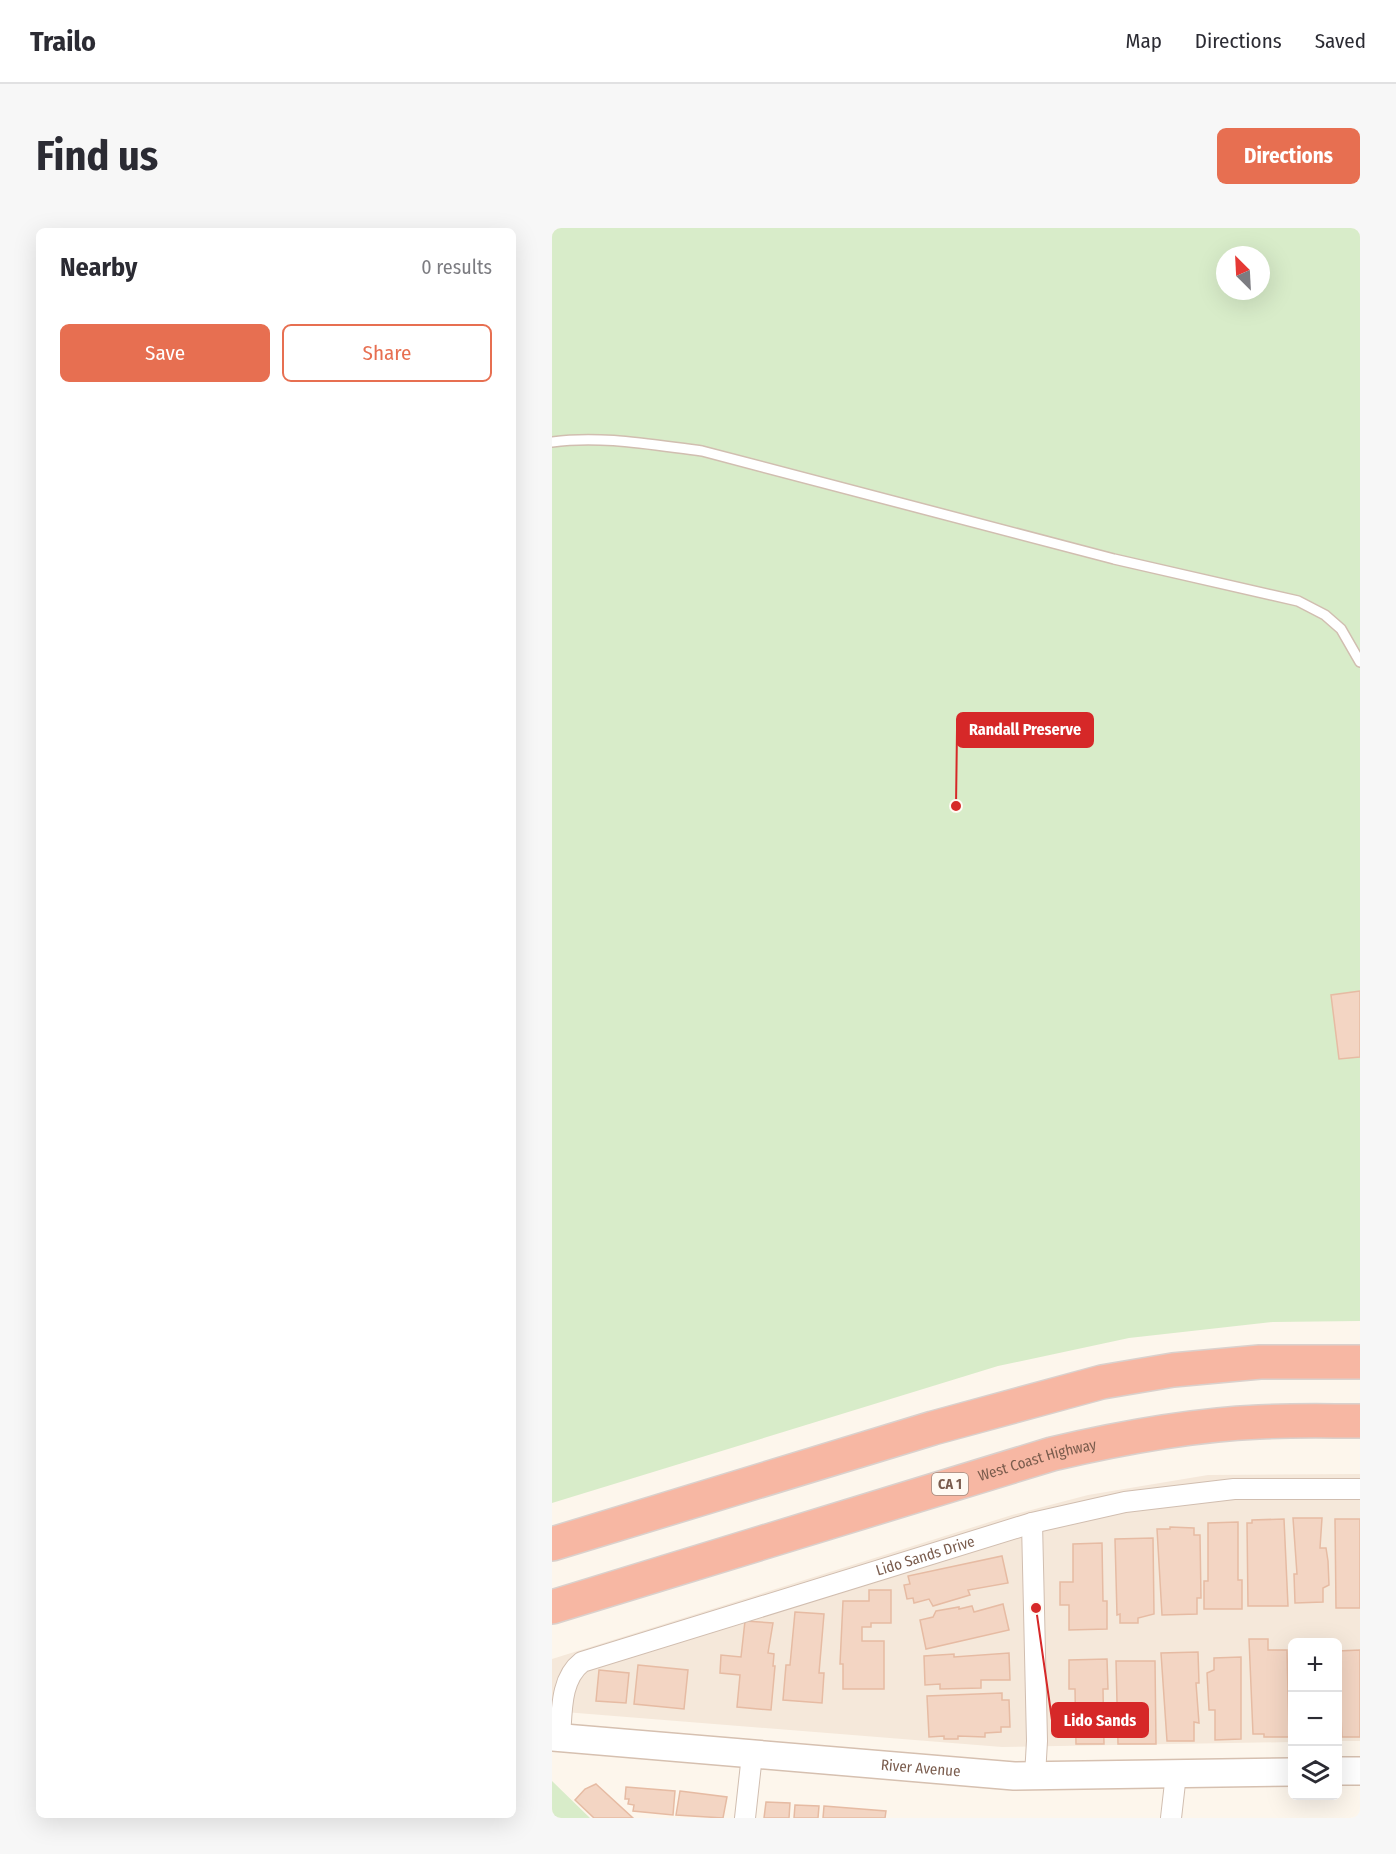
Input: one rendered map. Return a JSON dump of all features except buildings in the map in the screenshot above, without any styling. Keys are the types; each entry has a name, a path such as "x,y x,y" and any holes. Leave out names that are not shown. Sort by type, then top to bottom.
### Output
{"highway":[{"path":"552,1544 933,1428 1102,1382 1173,1370 1260,1362 1360,1362"},
{"name":"West Coast Highway","path":"552,1607 1052,1454 1114,1439 1187,1428 1260,1422 1360,1421"}],"street":[{"name":"Lido Sands Drive","path":"556,1738 567,1680 572,1670 582,1662 1032,1523 1125,1502 1234,1489 1360,1489"},
{"path":"1032,1523 1037,1741 1035,1776"},
{"name":"River Avenue","path":"556,1738 1035,1776 1288,1772"},
{"path":"745,1818 752,1755"},
{"path":"1342,1771 1360,1771"},
{"path":"1171,1818 1176,1774"}],"lane":[{"path":"552,442 568,440 637,443 702,451 1114,559 1298,601 1326,615 1341,629 1360,662"}],"shaded area":[{"path":"1360,1474 1360,1741 1342,1741 1342,1638 1288,1638 1288,1742 1002,1747 552,1711 552,1659 1012,1515 1088,1495 1208,1475"}],"green space":[{"path":"552,228 1360,228 1360,1321 1273,1322 1129,1338 998,1366 552,1503"},
{"path":"552,1781 590,1818 552,1818"}],"place":[{"name":"Randall Preserve","path":"956,806"},
{"name":"Lido Sands","path":"1036,1608"}]}
